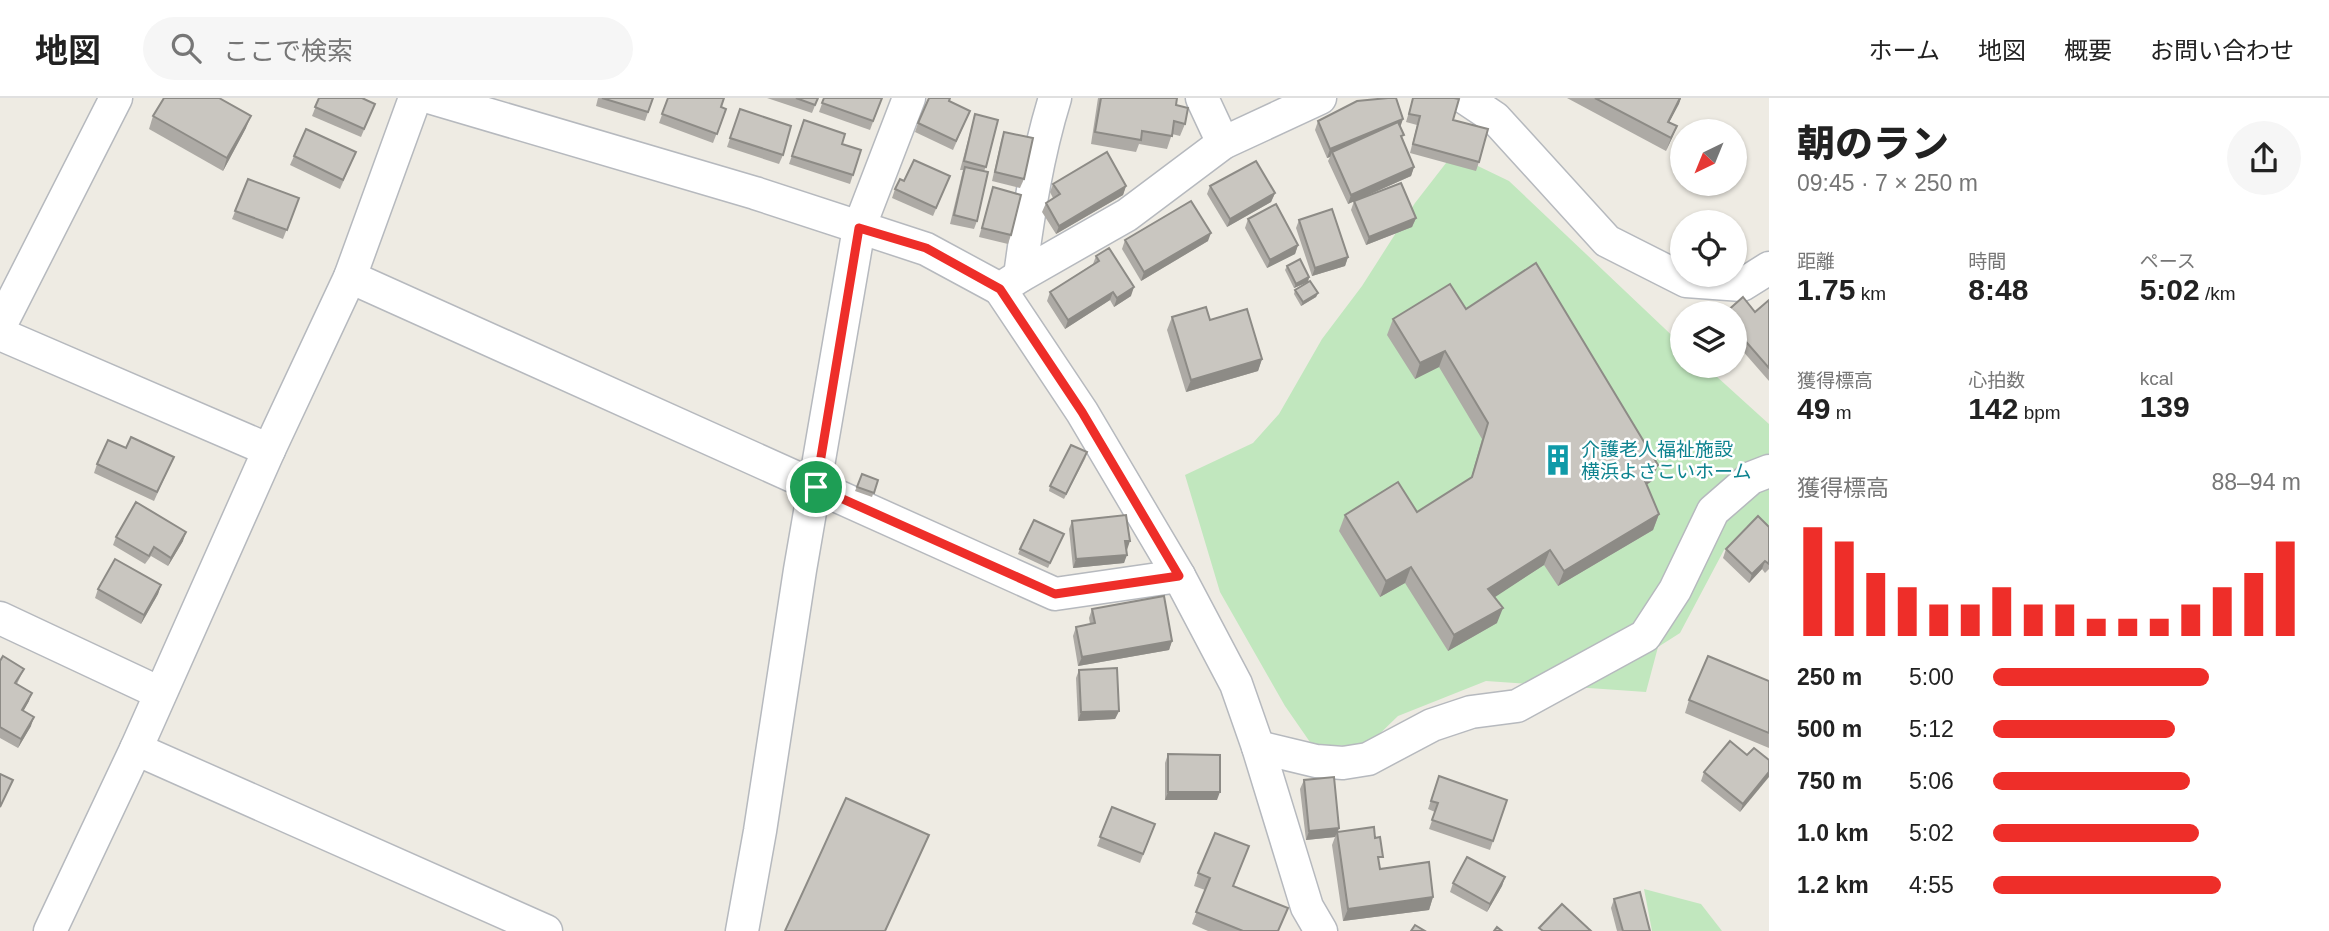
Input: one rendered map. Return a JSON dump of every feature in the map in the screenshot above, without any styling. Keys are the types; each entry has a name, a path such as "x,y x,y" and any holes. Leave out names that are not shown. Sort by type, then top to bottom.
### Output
{"street":[{"path":"0,326 116,98"},
{"path":"50,931 136,749 269,450 350,277 415,98"},
{"path":"432,98 755,193 926,248 1010,283 1179,576 1236,684 1307,907 1321,931"},
{"path":"742,931 859,228 909,98"},
{"path":"1010,283 1045,129 1055,98"},
{"path":"1202,98 1223,143"},
{"path":"1010,283 1127,215 1223,143 1320,98"},
{"path":"1465,98 1495,118 1607,241 1686,281 1742,285 1769,268"},
{"path":"350,277 1055,594 1179,576"},
{"path":"0,334 269,450"},
{"path":"1258,747 1316,761 1356,761 1368,759 1433,725 1471,712 1517,706 1645,636 1675,590 1713,511 1751,478 1769,471"},
{"path":"0,618 160,692"},
{"path":"136,749 546,931"}],"green space":[{"path":"1453,154 1509,181 1670,334 1670,378 1718,378 1769,424 1769,533 1747,526 1724,550 1680,633 1658,647 1646,692 1486,681 1398,716 1367,746 1312,745 1285,706 1220,592 1185,475 1253,443 1279,414 1322,339 1362,286 1415,203"},
{"path":"1644,889 1701,904 1722,931 1652,931"}],"building":[{"path":"164,98 219,98 251,116 227,158 153,116"},
{"path":"319,98 362,98 375,104 364,129 315,107"},
{"path":"602,98 653,98 648,112"},
{"path":"668,98 724,98 721,107 726,109 717,134 662,114"},
{"path":"796,98 818,98 815,105"},
{"path":"824,98 882,98 873,121 822,103"},
{"path":"929,98 950,98 949,101 970,111 956,141 918,123"},
{"path":"1101,98 1177,98 1176,105 1188,108 1185,124 1174,121 1172,136 1142,131 1141,140 1095,132"},
{"path":"1396,98 1403,119 1330,149 1318,121 1357,101"},
{"path":"1413,98 1459,99 1453,120 1488,129 1479,162 1413,144 1420,116 1409,114"},
{"path":"1595,98 1680,98 1668,122 1670,137"},
{"path":"740,109 791,126 783,155 730,138"},
{"path":"975,114 998,120 986,167 964,161"},
{"path":"804,120 845,134 842,144 861,150 853,175 792,156"},
{"path":"1398,122 1414,167 1351,195 1332,152"},
{"path":"306,129 356,152 343,180 294,156"},
{"path":"1004,132 1033,138 1024,179 995,172"},
{"path":"1107,152 1126,186 1059,226 1046,203 1060,194 1053,184"},
{"path":"914,160 950,176 936,208 895,189 900,179 904,181"},
{"path":"1256,161 1275,193 1230,219 1210,186"},
{"path":"965,167 988,172 977,221 954,215"},
{"path":"248,179 299,198 287,230 235,211"},
{"path":"1401,183 1416,218 1369,237 1354,201"},
{"path":"993,187 1021,195 1011,235 982,228"},
{"path":"1191,201 1211,233 1144,272 1125,240"},
{"path":"1276,204 1298,245 1270,260 1248,219"},
{"path":"1332,209 1348,257 1315,268 1299,220"},
{"path":"1109,248 1134,287 1117,298 1113,292 1068,320 1050,292 1099,261 1096,256"},
{"path":"1300,259 1309,277 1296,284 1287,266"},
{"name":"介護老人福祉施設 横浜よさこいホーム","path":"1536,263 1658,465 1643,476 1659,514 1564,571 1550,550 1488,589 1503,608 1454,635 1411,567 1386,581 1345,515 1398,482 1417,512 1472,477 1488,423 1445,351 1420,363 1393,319 1450,284 1466,309"},
{"path":"1310,281 1318,293 1303,302 1295,290"},
{"path":"1769,300 1769,368 1747,343 1747,302 1755,312"},
{"path":"1206,307 1210,320 1247,309 1262,359 1191,380 1172,317"},
{"path":"131,437 174,457 157,492 97,464 108,440 126,448"},
{"path":"1071,445 1087,452 1066,494 1050,486"},
{"path":"862,474 878,480 874,493 857,487"},
{"path":"136,502 186,532 171,558 154,547 149,556 116,537"},
{"path":"1126,515 1130,541 1125,541 1127,555 1076,559 1072,521"},
{"path":"1758,516 1769,527 1769,564 1765,561 1752,574 1726,549"},
{"path":"1034,520 1064,534 1050,563 1020,549"},
{"path":"115,559 161,585 144,615 98,589"},
{"path":"1164,596 1172,641 1082,657 1076,627 1095,623 1092,609"},
{"path":"3,656 24,669 15,683 32,693 22,710 34,717 21,739 0,727 0,661"},
{"path":"1708,656 1769,681 1769,733 1689,700"},
{"path":"1117,668 1119,711 1081,712 1079,670"},
{"path":"1730,741 1747,755 1754,748 1769,760 1769,772 1743,804 1704,772"},
{"path":"1168,754 1220,755 1220,792 1168,792"},
{"path":"0,774 13,780 0,807"},
{"path":"1439,776 1507,800 1493,841 1432,820 1438,803 1431,801"},
{"path":"1334,777 1339,828 1309,831 1304,780"},
{"path":"846,798 929,835 885,931 785,931"},
{"path":"1112,807 1155,824 1143,854 1100,837"},
{"path":"1374,827 1375,838 1380,837 1383,857 1378,857 1380,869 1429,862 1433,897 1348,909 1337,832"},
{"path":"1215,833 1249,846 1233,886 1288,908 1278,931 1243,931 1196,912 1210,878 1198,873"},
{"path":"1467,857 1505,877 1490,904 1453,883"},
{"path":"1640,892 1650,931 1623,931 1614,899"},
{"path":"1562,904 1591,931 1543,931 1539,928"},
{"path":"1415,925 1425,931 1411,931"}],"place":[{"name":"介護老人福祉施設 横浜よさこいホーム","path":"1558,460"}],"route":[{"path":"859,228 926,248 1000,289 1082,412 1179,576 1055,594 816,487 859,228"}]}
